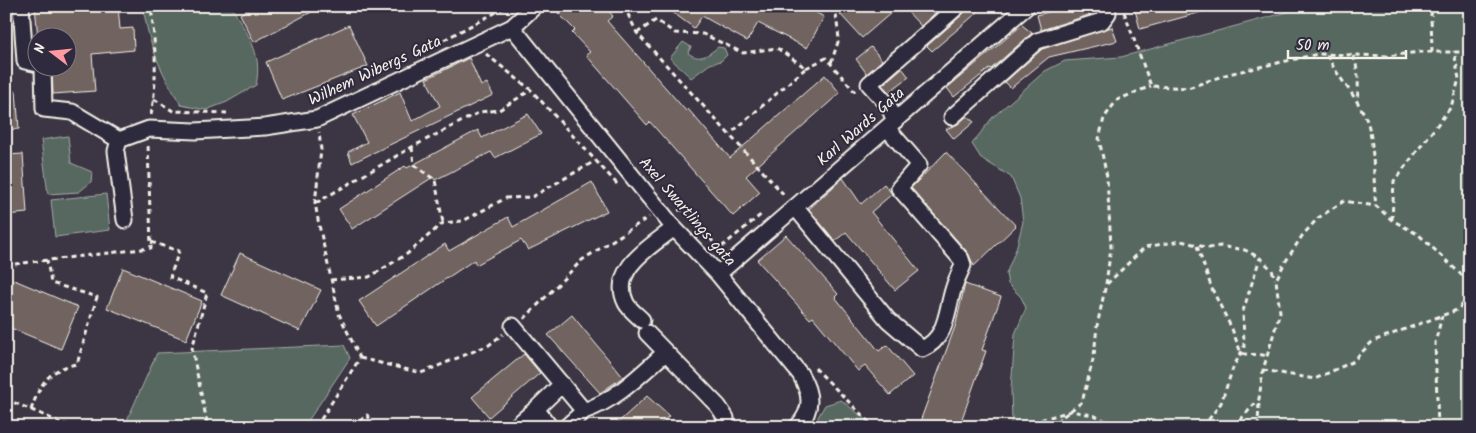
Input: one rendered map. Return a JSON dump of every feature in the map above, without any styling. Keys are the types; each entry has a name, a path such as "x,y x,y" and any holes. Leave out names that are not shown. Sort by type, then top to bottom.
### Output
{"street":[{"path":"20,6 25,61 28,62"},
{"name":"Wilhem Wibergs Gata","path":"119,140 149,128 195,131 265,127 317,120 512,26 536,6"},
{"path":"795,207 888,320 922,349 932,345 940,335 946,321 953,288 963,265 961,259 899,188 920,165 891,124 888,105 869,84 958,6"},
{"name":"Karl Wards Gata","path":"718,274 1027,6"},
{"path":"952,117 1037,41 1102,22 1108,12 1107,6"},
{"name":"Axel Swartlings gata","path":"512,26 670,222 718,274 800,374 809,389 809,406 797,427"},
{"path":"43,78 44,109 72,112 119,140 116,151 125,220"},
{"path":"670,222 625,270 620,285 626,304 665,353 718,406 726,418 725,427"},
{"path":"513,326 584,411"},
{"path":"566,427 584,411 601,406 665,353"},
{"path":"515,427 562,384"},
{"path":"536,409 550,427"}],"path":[{"path":"428,48 508,6"},
{"path":"624,6 637,33 795,207"},
{"path":"831,64 838,39 835,6"},
{"path":"1122,6 1151,86"},
{"path":"1432,52 1431,15 1433,6"},
{"path":"637,33 656,20 675,33 703,34 743,53 777,48 806,68"},
{"path":"478,41 485,53 531,90 622,189"},
{"path":"1392,220 1394,181 1451,107 1459,79 1454,51"},
{"path":"1049,427 1082,402 1094,356 1097,326 1106,284 1111,247 1107,177 1098,140 1104,118 1117,100 1151,86 1188,88 1228,74 1318,54 1353,56 1454,51 1470,52"},
{"path":"1327,54 1333,68 1357,101 1369,131 1376,206"},
{"path":"1353,56 1356,62 1359,87 1357,101"},
{"path":"730,134 806,68 826,58 856,93"},
{"path":"315,203 412,147 480,112 499,110 531,90"},
{"path":"154,99 173,111 237,113"},
{"path":"316,427 360,358 339,314 330,280 315,203 321,150 317,120"},
{"path":"412,147 414,165 435,180 443,224"},
{"path":"330,280 369,277 407,254 443,224 463,221 506,198 532,197 595,161"},
{"path":"777,201 792,189"},
{"path":"1276,280 1302,236 1318,218 1344,201 1376,206 1392,220 1419,235 1470,283"},
{"path":"642,210 654,222 670,222 677,210 687,210 719,249 770,207"},
{"path":"1106,284 1145,247 1181,241 1209,248 1220,246 1245,250 1260,258 1272,270 1276,280 1280,312 1263,370 1258,427"},
{"path":"151,242 179,251 170,277 207,293 192,349 208,427"},
{"path":"1197,246 1212,289 1232,329 1241,353"},
{"path":"1203,427 1222,403 1244,347 1243,311 1260,258"},
{"path":"31,410 39,387 61,367 76,364 97,297 51,283 47,260"},
{"path":"1263,370 1315,379 1352,362 1373,341 1457,310 1470,296"},
{"path":"1438,427 1435,343 1442,316"},
{"path":"1241,353 1248,355 1258,353 1267,356"},
{"path":"6,399 71,427"},
{"path":"1234,427 1259,399"},
{"path":"1015,427 1071,411 1094,415 1119,427"},
{"path":"353,427 366,415 376,427"}],"green space":[{"path":"143,6 231,6 248,35 255,53 258,73 256,85 227,102 206,110 181,105 156,58 145,21"},
{"path":"1310,6 1470,6 1470,427 1006,427 1012,421 1011,390 1015,334 1026,308 1021,297 1008,284 1006,274 1016,249 1023,222 1020,198 1011,177 981,158 972,144 992,118 1045,71 1065,61 1121,57"},
{"path":"683,42 691,47 688,53 692,56 700,57 707,55 718,47 724,48 727,55 721,61 710,64 691,78 670,58"},
{"path":"68,136 71,163 92,172 91,182 79,192 48,194 41,140"},
{"path":"106,194 110,230 55,237 51,200"},
{"path":"344,345 350,358 304,427 124,427 157,353"},
{"path":"841,400 875,427 819,427 818,417 825,405"}],"building":[{"path":"35,6 118,6 120,29 133,28 134,50 92,54 95,91 53,94 52,78 78,78 78,28 37,28"},
{"path":"254,6 323,6 254,42 240,14"},
{"path":"551,6 604,6 613,16 607,21 730,158 825,75 840,93 746,176 760,192 733,216 650,122 647,125 586,55 590,52 572,33 575,30"},
{"path":"664,6 804,6 824,17 807,48 758,23 747,41 702,16 694,28"},
{"path":"849,6 899,6 862,38 840,14"},
{"path":"902,6 943,6 921,26"},
{"path":"967,6 985,6 932,51 927,46 964,13"},
{"path":"1070,6 1087,6 1089,15 1041,30 1037,15"},
{"path":"1134,6 1208,6 1209,10 1140,29"},
{"path":"349,25 368,66 282,100 266,62"},
{"path":"1022,25 1032,33 991,69 954,97 947,88"},
{"path":"1112,27 1117,41 1049,57 1011,88 1005,82 1042,49"},
{"path":"871,47 882,60 867,74 856,59"},
{"path":"469,58 481,86 487,83 493,95 352,163 348,152 367,142 353,115 400,92 412,121 440,106 426,79"},
{"path":"902,68 909,77 889,92 882,85"},
{"path":"6,91 16,91 19,129 6,130"},
{"path":"528,114 541,134 495,158 491,152 435,180 433,177 352,229 339,209 405,166 407,168 478,130 482,138"},
{"path":"967,116 974,122 954,139 946,129 958,124"},
{"path":"946,152 1016,226 974,266 968,253 911,188"},
{"path":"23,154 27,213 6,215 6,155"},
{"path":"843,178 861,204 884,184 892,194 871,212 919,271 895,290 846,232 835,241 809,209"},
{"path":"592,182 607,211 528,250 521,240 476,265 474,260 376,326 359,301 445,244 449,251 508,217 513,227"},
{"path":"786,235 838,294 835,297 879,351 887,345 913,376 890,395 865,366 858,371 813,317 810,319 757,260"},
{"path":"240,253 321,290 300,331 221,295"},
{"path":"123,268 202,301 186,340 107,308"},
{"path":"12,279 78,307 61,349 6,326 6,292"},
{"path":"965,284 1001,297 982,350 986,351 959,427 918,427 956,324"},
{"path":"572,315 623,377 600,393 548,335"},
{"path":"524,354 540,373 489,417 472,397"},
{"path":"647,396 669,416 657,427 613,427"}]}
